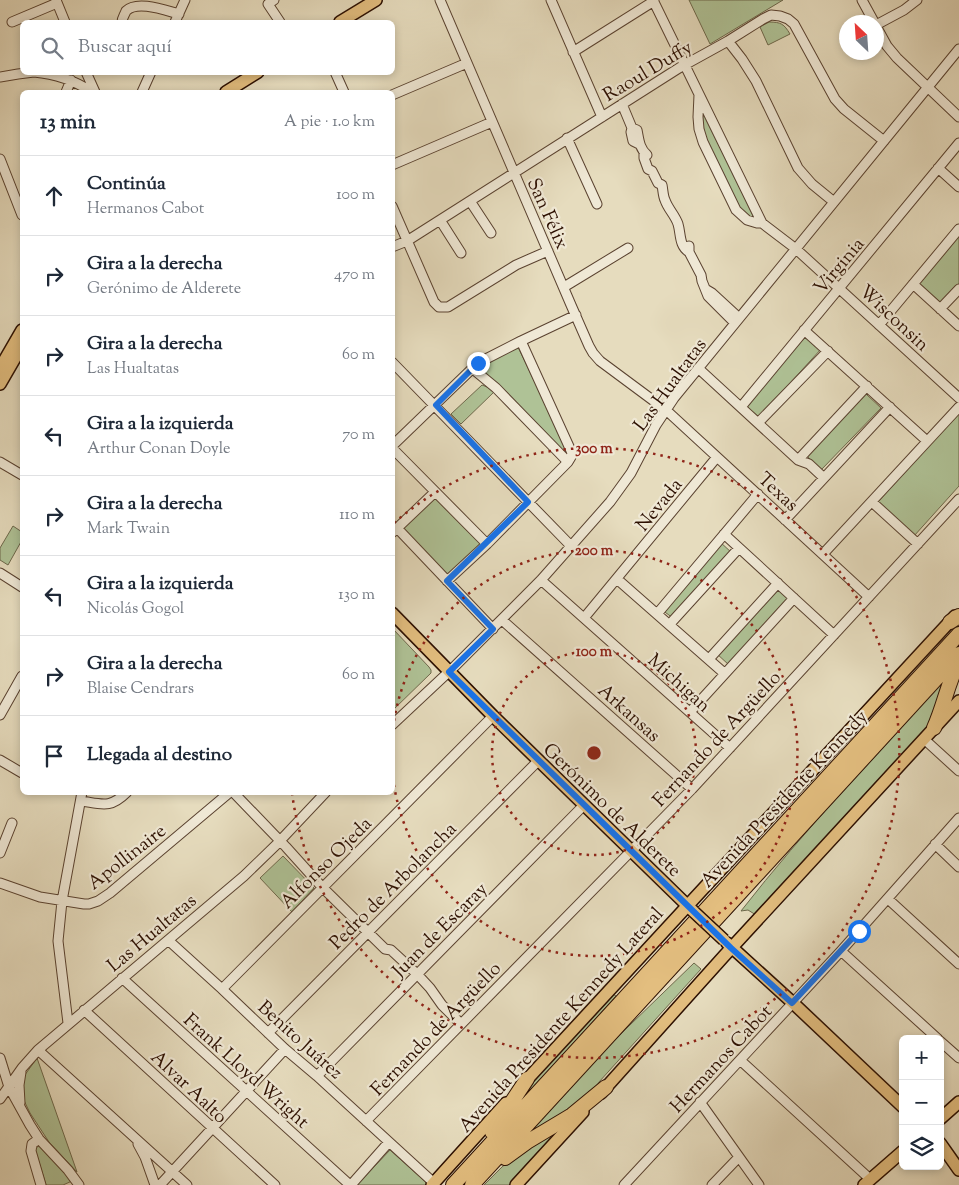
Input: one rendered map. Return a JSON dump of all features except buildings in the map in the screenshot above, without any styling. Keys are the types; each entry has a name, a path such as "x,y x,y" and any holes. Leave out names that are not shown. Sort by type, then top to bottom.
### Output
{"highway":[{"name":"Avenida Presidente Kennedy","path":"454,1183 959,634"},
{"name":"Avenida Presidente Kennedy","path":"473,1185 959,654"},
{"path":"934,728 959,661"},
{"path":"454,1183 527,1079"},
{"path":"473,1185 511,1153 572,1115 606,1086"}],"main road":[{"path":"343,20 376,0"},
{"path":"229,90 253,75"},
{"path":"0,368 20,333"},
{"path":"0,384 20,349"},
{"name":"Gerónimo de Alderete","path":"395,616 538,761 727,944 899,1102"},
{"name":"Avenida Presidente Kennedy Lateral","path":"433,1184 527,1079 691,909 956,616"},
{"path":"516,1185 664,1020 727,944 959,701"},
{"path":"944,1115 959,1102"},
{"path":"944,1149 959,1170"},
{"path":"867,1182 899,1154"}],"street":[{"path":"122,20 134,2 146,4 177,18 185,0"},
{"path":"274,0 268,4 279,20"},
{"name":"San Félix","path":"440,0 589,346 600,361 666,410"},
{"path":"551,0 602,117"},
{"path":"862,0 871,15"},
{"path":"884,20 904,10 917,0"},
{"path":"12,22 57,1 64,20"},
{"path":"573,52 654,1"},
{"name":"Wisconsin","path":"654,1 762,223 796,248 959,398"},
{"name":"Raoul Duffy","path":"395,246 408,241 684,65 767,17 776,15 788,19 794,24 835,99 844,109 884,141"},
{"path":"884,40 896,58 959,116"},
{"path":"728,41 756,81 798,168 812,184 834,202"},
{"name":"Las Hualtatas","path":"395,722 502,620 541,580 610,502 624,484 650,435 666,410 698,368 959,49"},
{"path":"395,94 467,63"},
{"path":"0,77 20,74"},
{"path":"55,75 73,81 89,90"},
{"path":"67,90 77,75"},
{"path":"87,75 92,90"},
{"path":"143,90 150,75"},
{"path":"336,75 343,90"},
{"name":"Wisconsin","path":"699,93 698,117 703,142 736,210 747,220 762,223"},
{"path":"622,104 632,128 637,130 642,148 653,168 652,171 658,183 662,185 664,197 679,227 680,233 686,239 708,296 737,320"},
{"path":"395,164 492,122"},
{"path":"567,138 598,204"},
{"name":"Virginia","path":"741,407 959,143"},
{"path":"0,159 20,210"},
{"path":"938,168 959,187"},
{"path":"470,201 491,233"},
{"path":"395,213 434,302 442,308 448,307 516,265 548,251"},
{"path":"440,220 461,253"},
{"path":"879,325 959,229"},
{"path":"564,287 628,248"},
{"path":"913,284 959,326"},
{"path":"940,309 959,289"},
{"path":"395,444 478,363 576,316"},
{"path":"804,330 927,441"},
{"path":"447,581 487,544 571,457 572,453 521,341"},
{"path":"758,423 828,351"},
{"path":"395,363 571,546"},
{"path":"698,368 798,460 809,464 824,478"},
{"path":"472,369 496,388 568,462"},
{"path":"798,460 867,386"},
{"path":"823,554 959,406"},
{"path":"786,520 890,407"},
{"name":"Texas","path":"666,410 870,597"},
{"path":"395,450 487,544"},
{"name":"Nevada","path":"584,618 718,457"},
{"path":"0,462 20,474"},
{"path":"435,492 395,530 493,629"},
{"path":"657,614 758,494"},
{"name":"Fernando de Argüello","path":"366,1121 692,789 959,500"},
{"path":"872,502 918,544"},
{"path":"724,534 834,635"},
{"path":"669,625 739,548"},
{"path":"0,573 20,586"},
{"path":"617,579 724,673"},
{"name":"Michigan","path":"541,580 730,748"},
{"path":"709,659 778,583"},
{"path":"690,712 794,598"},
{"name":"Arkansas","path":"502,620 692,789"},
{"path":"0,715 20,680"},
{"name":"Alfonso Ojeda","path":"222,989 493,716"},
{"path":"924,739 959,771"},
{"path":"0,760 20,772"},
{"name":"Pedro de Arbolancha","path":"268,1033 538,761"},
{"path":"68,1024 58,941 62,901 82,797 110,804 118,801 124,795"},
{"name":"Apollinaire","path":"0,883 40,897 62,901 89,904 102,899 227,795"},
{"path":"234,795 322,887 385,949 391,950 417,974 442,1005 461,1024"},
{"name":"Las Hualtatas","path":"0,1099 38,1050 238,881 280,841 323,795"},
{"name":"Juan de Escaray","path":"317,1076 584,805"},
{"name":"Hermanos Cabot","path":"624,1185 888,900 959,818"},
{"path":"0,853 12,823"},
{"path":"935,844 959,867"},
{"path":"888,900 959,964"},
{"name":"Benito Juárez","path":"168,940 433,1184"},
{"path":"840,951 933,1035"},
{"name":"Frank Lloyd Wright","path":"122,978 350,1185"},
{"name":"Alvar Aalto","path":"84,1010 275,1185"},
{"path":"944,1044 959,1058"},
{"path":"160,1185 285,1049"},
{"path":"38,1050 187,1185"},
{"path":"0,1058 9,1087 39,1139 68,1170 79,1185"},
{"path":"740,1060 867,1182"},
{"path":"3,1067 12,1072 21,1070 19,1094 22,1111"},
{"path":"700,1102 759,1185"},
{"path":"134,1138 145,1157 155,1185"},
{"path":"39,1139 32,1144 31,1151 41,1185"},
{"path":"350,1185 389,1142"},
{"path":"712,1185 739,1157"}],"green space":[{"path":"689,0 783,0 710,44"},
{"path":"769,22 782,24 790,34 768,45 760,27"},
{"path":"703,107 755,220 744,214 739,208 706,142 702,119"},
{"path":"959,232 959,286 942,304 916,281"},
{"path":"807,335 822,348 759,417 745,405"},
{"path":"517,345 567,449 562,453 475,367"},
{"path":"482,385 492,389 494,392 461,424 451,414"},
{"path":"866,394 881,408 821,470 807,456"},
{"path":"959,413 959,486 914,536 877,503"},
{"path":"436,495 483,543 449,576 402,528"},
{"path":"13,526 20,531 20,544 8,565 0,560 0,548"},
{"path":"719,541 732,553 673,618 662,610"},
{"path":"776,588 790,600 729,665 716,653"},
{"path":"395,631 429,667 431,673 395,708"},
{"path":"948,676 930,727 756,915 748,910 741,911 816,821"},
{"path":"283,856 314,888 292,912 260,878"},
{"path":"694,963 701,969 592,1092 562,1118 516,1147 598,1056"},
{"path":"613,994 616,996 511,1112 527,1087"},
{"path":"37,1058 77,1172 49,1142 30,1113 17,1086"},
{"path":"562,1127 509,1185 484,1185 514,1157"},
{"path":"40,1145 72,1181 63,1185 46,1185 35,1149"},
{"path":"390,1150 429,1185 357,1185"}],"route":[{"path":"478,363 436,405 528,502 447,581 493,629 449,672 731,948 792,1003 859,931"}]}
